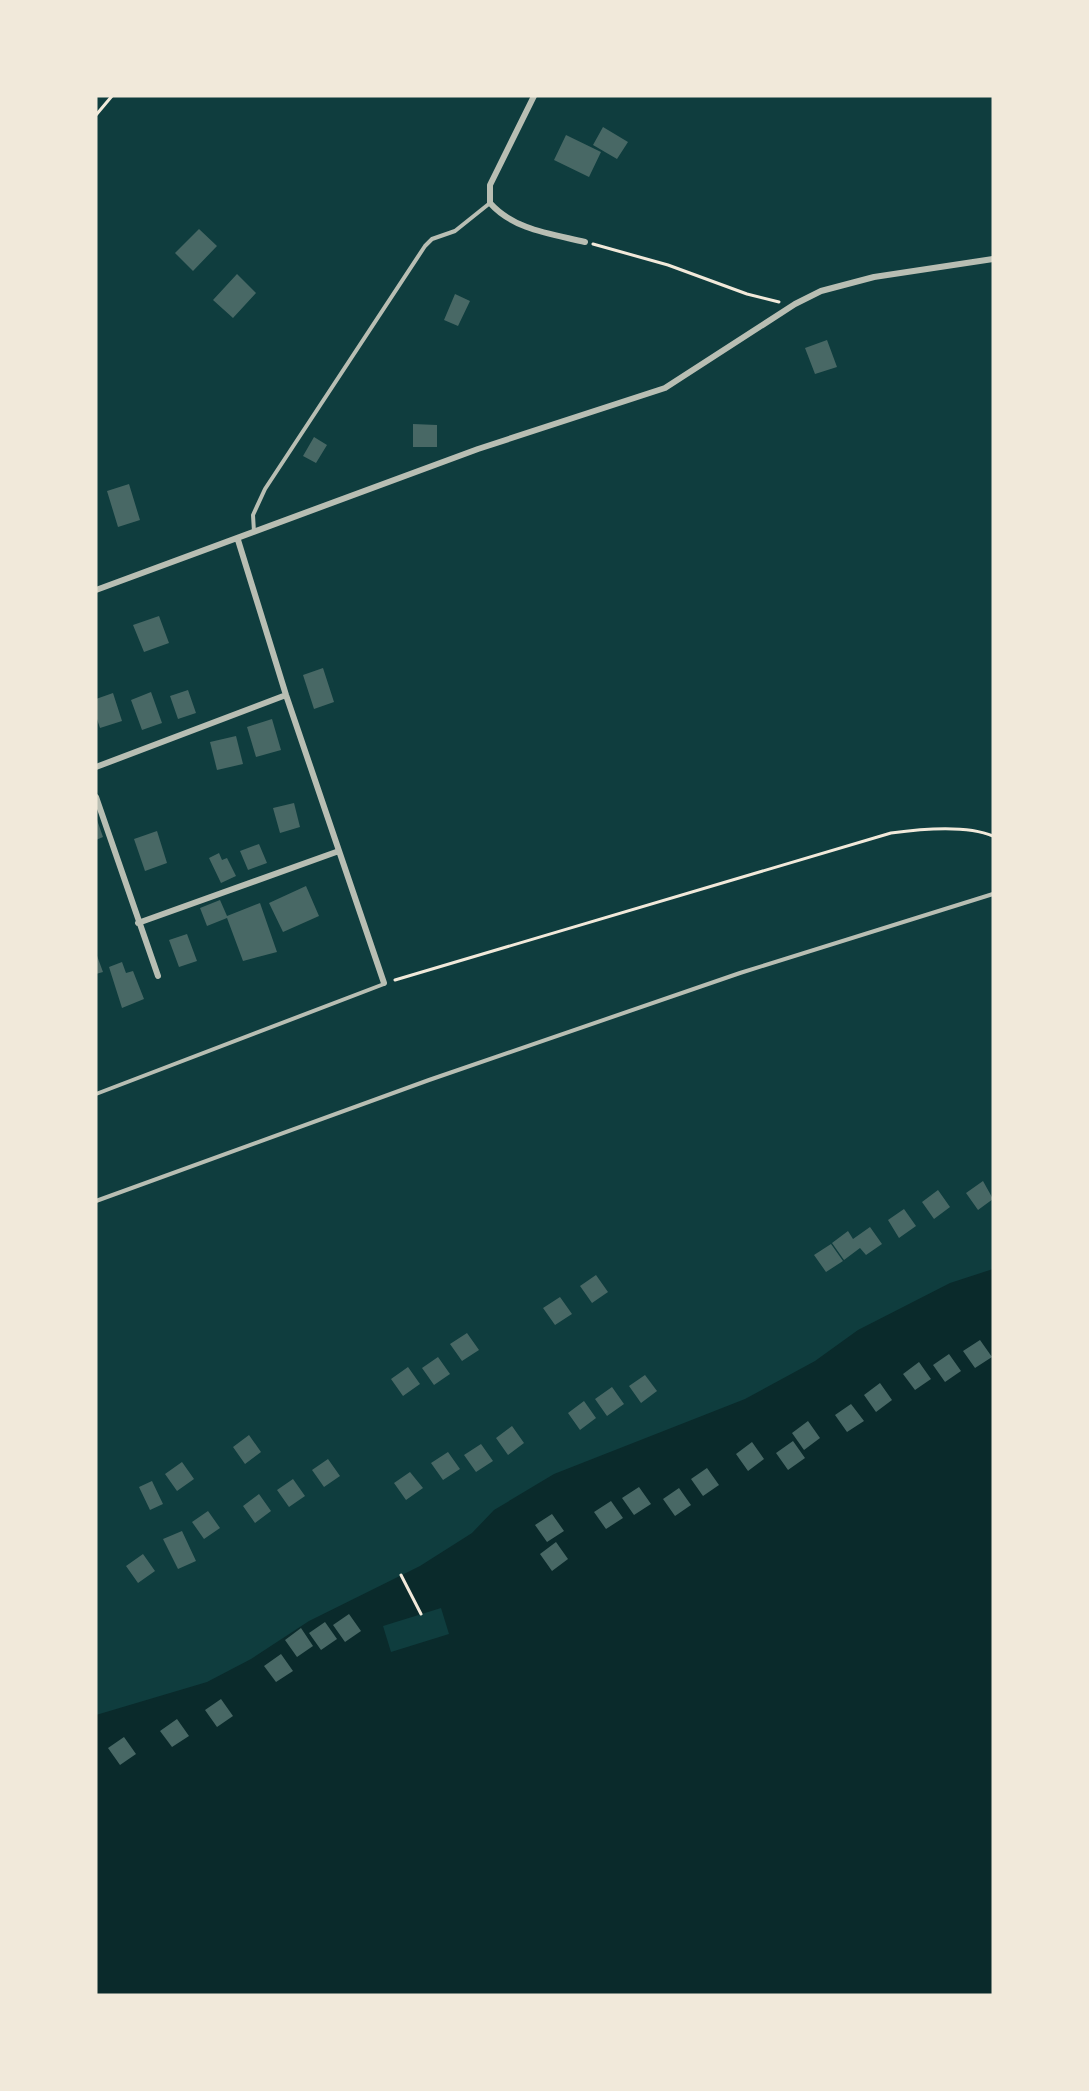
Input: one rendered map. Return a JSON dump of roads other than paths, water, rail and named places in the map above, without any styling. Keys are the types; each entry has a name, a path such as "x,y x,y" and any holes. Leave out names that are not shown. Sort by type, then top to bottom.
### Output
{"street":[{"path":"534,96 490,185 489,203 507,219 532,230 585,242"},
{"path":"96,590 238,540 254,532 489,446 665,388 795,304 821,291 874,278 993,259"},
{"path":"238,540 286,695 384,984"},
{"path":"96,767 286,695"},
{"path":"96,797 158,976"},
{"path":"138,923 339,851"}],"lane":[{"path":"254,532 253,515 265,489 425,246 432,239 455,231 489,203"},
{"path":"96,1201 429,1080 629,1011 993,894"},
{"path":"96,1094 384,984"}],"water":[{"path":"993,1269 993,1995 96,1995 96,1715 207,1682 251,1659 309,1621 420,1566 472,1533 494,1510 554,1474 745,1399 815,1361 858,1330 950,1283"}]}
